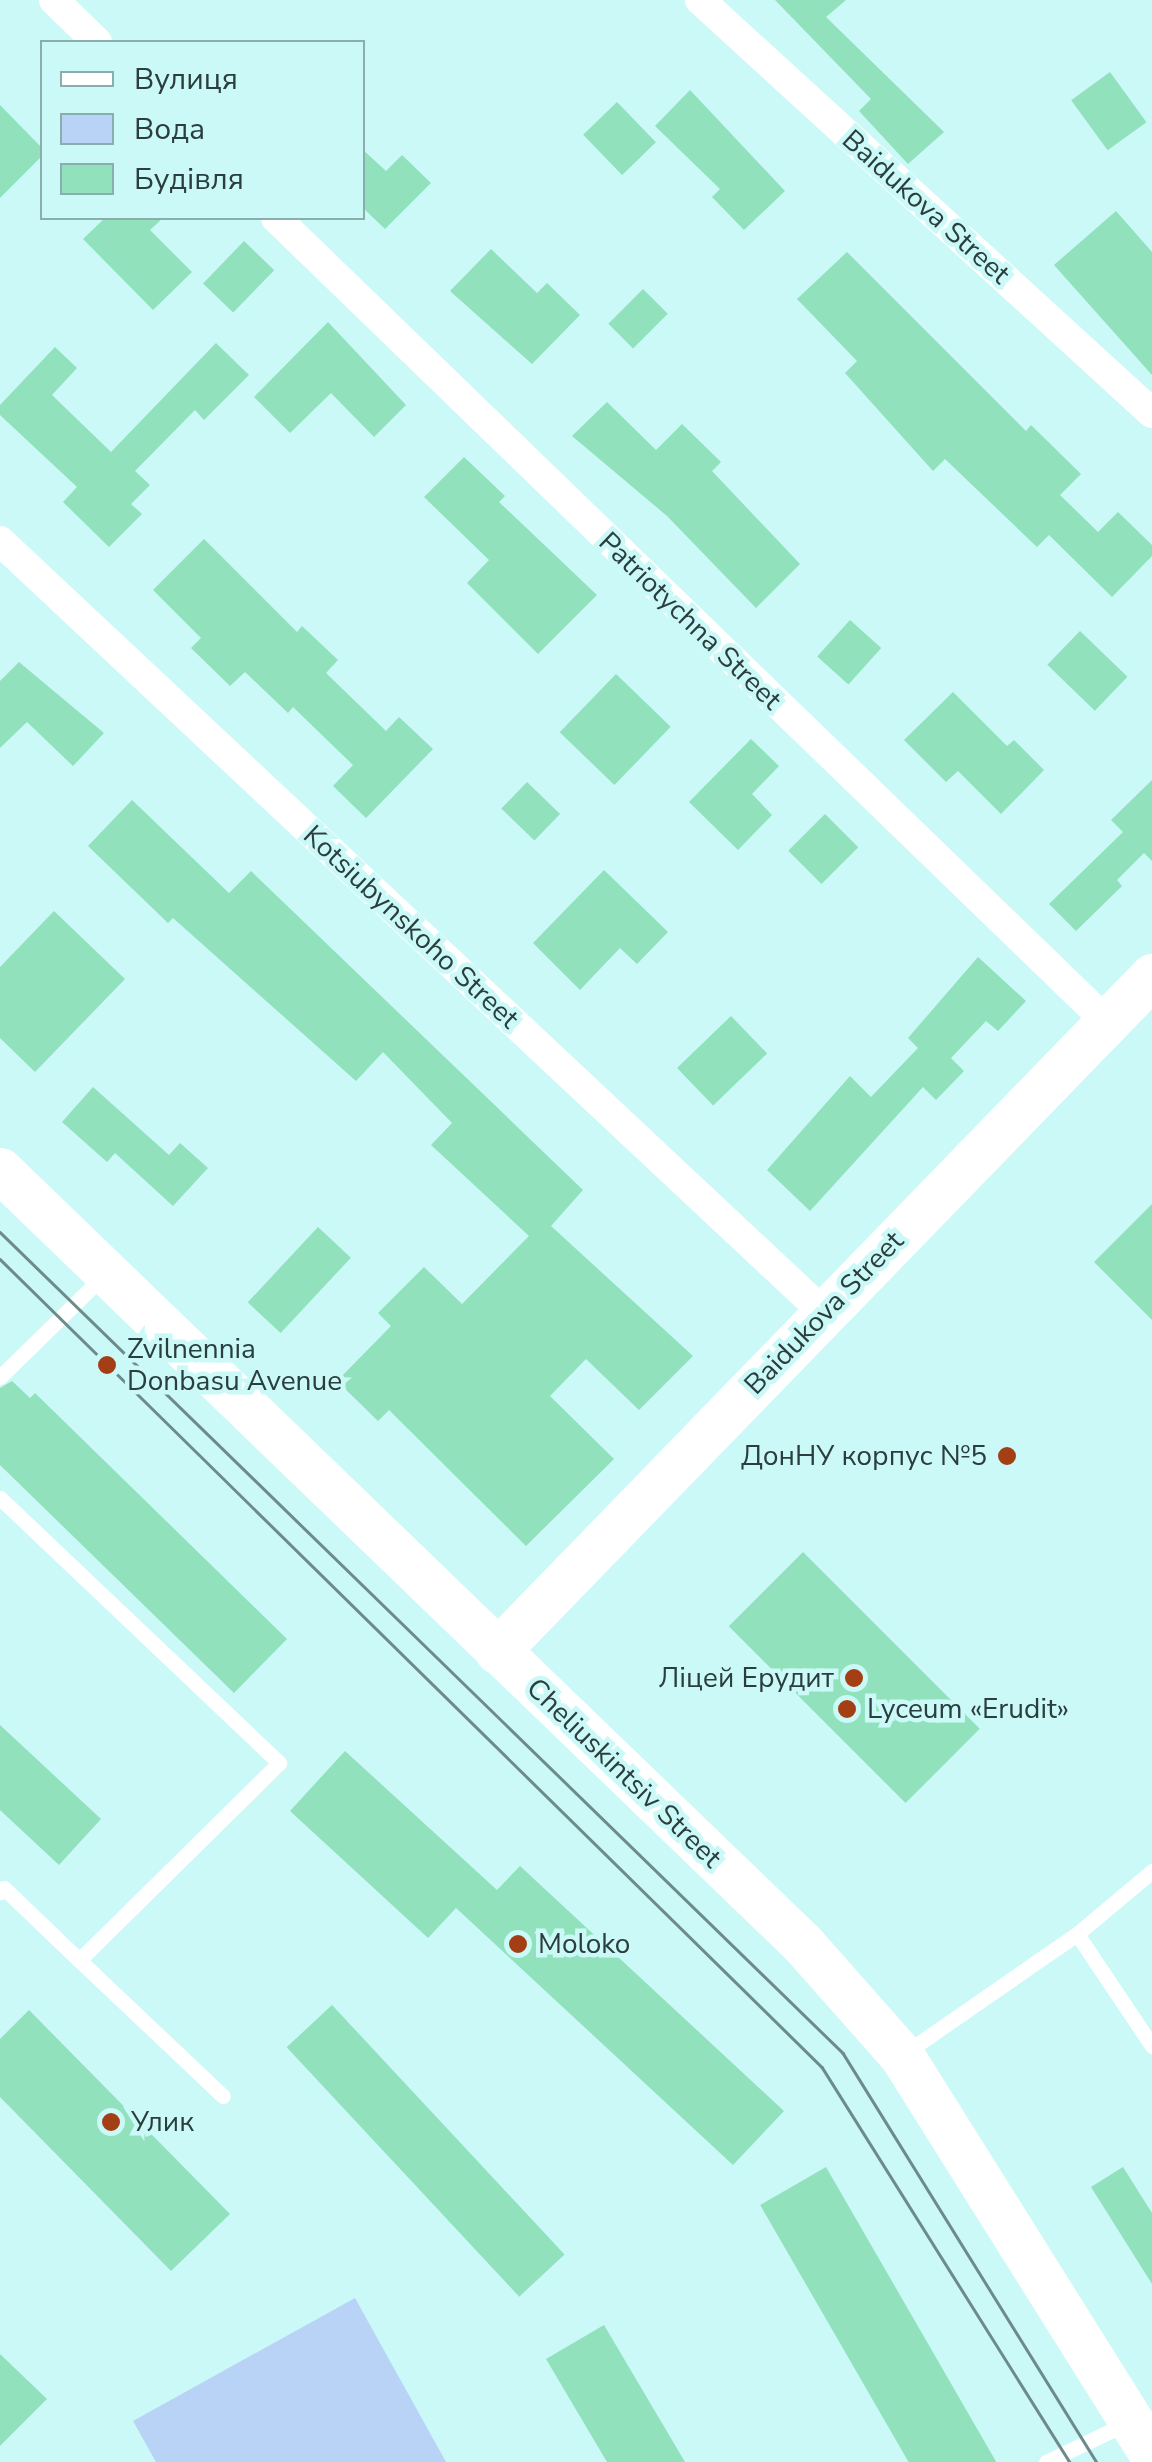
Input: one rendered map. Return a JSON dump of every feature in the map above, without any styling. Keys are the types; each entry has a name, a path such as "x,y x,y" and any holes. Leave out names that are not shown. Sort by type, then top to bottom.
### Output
{"main road":[{"name":"Baidukova Street","path":"497,1651 1152,976"},
{"name":"Cheliuskintsiv Street","path":"0,1170 802,1943 902,2056 1141,2438"}],"street":[{"path":"54,0 95,40"},
{"name":"Baidukova Street","path":"700,0 1152,414"},
{"name":"Patriotychna Street","path":"278,220 1107,1022"},
{"name":"Kotsiubynskoho Street","path":"0,541 824,1312"}],"lane":[{"path":"0,1378 107,1273"},
{"path":"0,1498 279,1763 79,1960"},
{"path":"902,2056 1076,1934 1152,1872"},
{"path":"0,1892 4,1888 223,2096"},
{"path":"1076,1934 1152,2046"},
{"path":"1046,2462 1141,2438"}],"water":[{"path":"355,2298 446,2462 156,2462 133,2421"}],"building":[{"path":"775,0 846,0 826,17 944,132 908,164 859,111 871,99"},
{"path":"1110,72 1146,122 1108,150 1071,100"},
{"path":"690,90 785,191 744,230 712,197 720,189 655,126"},
{"path":"617,102 656,142 622,175 583,135"},
{"path":"0,105 40,146 40,158 0,198"},
{"path":"365,152 386,171 402,155 431,183 385,229 365,210"},
{"path":"1116,211 1152,252 1152,375 1054,265"},
{"path":"103,220 161,220 150,230 192,272 153,310 83,239"},
{"path":"244,241 274,270 233,313 203,283"},
{"path":"491,249 537,293 547,283 580,315 532,364 450,291"},
{"path":"847,252 1026,431 1031,425 1081,474 1060,495 1098,532 1118,512 1152,545 1152,556 1112,597 1049,535 1037,547 945,459 933,471 845,373 857,361 797,299"},
{"path":"643,289 668,314 633,348 608,324"},
{"path":"328,322 406,405 374,437 331,393 290,433 254,397"},
{"path":"216,343 249,375 204,420 195,410 135,471 150,485 131,504 142,514 109,547 63,502 77,487 0,415 0,405 55,347 77,368 52,395 111,452"},
{"path":"607,402 656,450 682,424 721,462 712,471 800,564 756,608 667,516 572,436"},
{"path":"464,457 505,496 499,502 597,595 538,654 467,583 489,560 424,497"},
{"path":"204,539 297,632 302,626 338,660 326,673 386,731 399,717 433,749 366,818 333,786 353,765 293,707 288,713 245,672 230,686 191,648 201,638 153,590"},
{"path":"850,620 881,648 848,685 817,656"},
{"path":"1080,631 1127,677 1095,711 1047,665"},
{"path":"19,662 104,733 73,766 27,722 0,748 0,681"},
{"path":"616,674 671,727 614,785 560,732"},
{"path":"953,692 1007,746 1014,740 1044,770 1001,814 958,771 946,782 904,740"},
{"path":"751,739 779,766 752,794 772,815 738,850 689,802"},
{"path":"1152,780 1152,861 1144,853 1117,880 1122,886 1076,931 1049,904 1123,832 1111,820"},
{"path":"527,782 560,814 534,841 501,809"},
{"path":"132,800 229,893 251,871 583,1190 551,1226 693,1356 639,1410 586,1359 550,1396 614,1459 526,1546 389,1410 378,1421 337,1381 391,1326 378,1313 424,1267 462,1304 529,1236 431,1145 452,1123 383,1052 356,1081 173,918 168,923 88,846"},
{"path":"825,814 858,847 821,884 788,851"},
{"path":"604,870 668,932 637,964 620,948 580,990 533,943"},
{"path":"54,911 125,979 35,1072 0,1038 0,967"},
{"path":"978,957 1026,1001 998,1031 986,1021 951,1058 964,1071 936,1100 923,1087 810,1211 767,1170 850,1076 871,1097 918,1048 908,1038"},
{"path":"731,1016 767,1053 713,1106 677,1068"},
{"path":"93,1087 169,1155 180,1143 208,1168 173,1206 115,1153 107,1162 62,1122"},
{"path":"1152,1204 1152,1320 1094,1262"},
{"path":"318,1227 351,1258 281,1333 248,1302"},
{"path":"12,1381 30,1398 35,1393 287,1639 234,1693 0,1465 0,1388"},
{"name":"Ліцей Ерудит","path":"803,1552 980,1729 906,1803 729,1626"},
{"path":"0,1725 101,1819 59,1865 0,1810"},
{"path":"345,1751 497,1890 520,1866 784,2111 733,2165 456,1908 428,1938 290,1811"},
{"path":"332,2005 565,2254 519,2297 287,2047"},
{"path":"29,2010 230,2214 171,2271 0,2097 0,2039"},
{"path":"826,2167 996,2461 909,2462 760,2205"},
{"path":"1123,2167 1152,2213 1152,2284 1091,2187"},
{"path":"604,2325 685,2462 607,2462 546,2359"},
{"path":"0,2354 47,2399 0,2446"}],"tram line":[{"path":"0,1232 843,2053 1097,2462"},
{"path":"0,1259 822,2067 1070,2462"}],"place":[{"name":"Zvilnennia Donbasu Avenue","path":"107,1365"},
{"name":"ДонНУ корпус №5","path":"1007,1456"},
{"name":"Ліцей Ерудит","path":"854,1678"},
{"name":"Lyceum «Erudit»","path":"847,1709"},
{"name":"Moloko","path":"518,1944"},
{"name":"Улик","path":"111,2122"}]}
